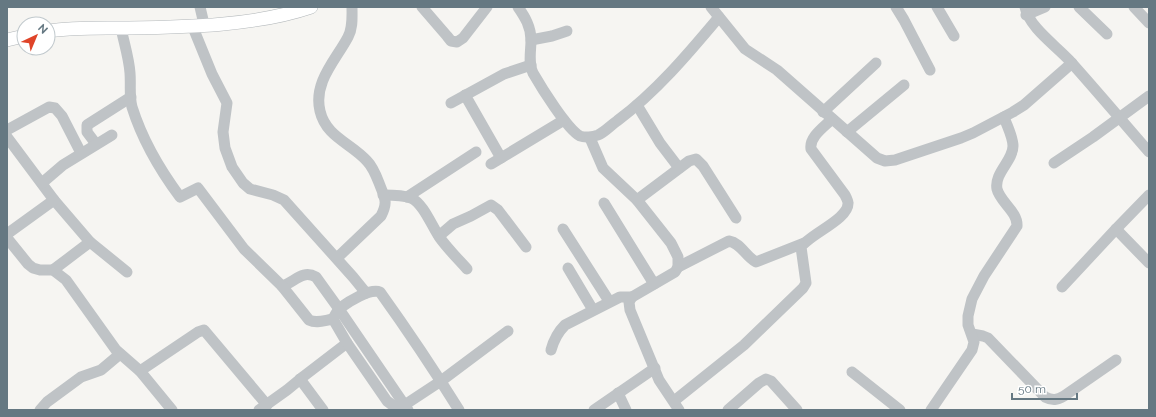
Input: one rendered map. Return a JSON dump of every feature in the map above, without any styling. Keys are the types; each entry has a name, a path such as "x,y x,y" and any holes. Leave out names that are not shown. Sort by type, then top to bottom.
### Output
{"main road":[{"path":"56,30 93,27 121,28 198,25 258,19 311,7"}],"street":[{"path":"200,7 198,25 212,74 227,103 223,132 225,148 232,167 243,183 250,189 273,195 284,200 366,293"},
{"path":"336,258 381,216 385,207 385,199 373,169 367,160 334,136 326,125 320,111 318,95 323,78 349,36 352,24 352,7"},
{"path":"422,7 451,41 457,42 463,38 487,7"},
{"path":"518,7 527,20 531,40 530,60 532,71 564,120 580,136 590,138 598,135 637,106 694,46 719,17"},
{"path":"711,7 745,49 777,70 877,158 885,161 895,160 961,138 1004,117 1024,105 1072,64"},
{"path":"896,7 930,70"},
{"path":"937,7 954,36"},
{"path":"1045,7 1025,11 1034,25 1072,64 1149,152"},
{"path":"1079,7 1107,34"},
{"path":"1134,7 1149,23"},
{"path":"121,28 130,72 132,106 151,150 166,179 180,197 198,188 244,249 282,286 309,320 313,322 333,319 339,309 366,293 376,290 380,292 412,337 459,410"},
{"path":"531,40 552,36 567,31"},
{"path":"823,112 876,63"},
{"path":"450,103 504,74 531,65"},
{"path":"847,132 904,85"},
{"path":"465,95 496,161 564,120"},
{"path":"1054,163 1093,137 1149,96"},
{"path":"96,144 87,132 87,125 131,97"},
{"path":"637,106 660,143 679,168"},
{"path":"7,130 49,107 55,108 62,116 81,154"},
{"path":"931,410 972,350 974,344 968,325 968,316 972,299 984,276 1017,226 1016,219 997,189 997,181 1013,152 1013,144 1004,117"},
{"path":"678,266 729,240 735,242 752,260 756,262 804,243 843,215 847,209 848,203 845,195 811,149 810,144 812,139 832,119"},
{"path":"42,183 63,165 112,135"},
{"path":"7,138 54,200 90,242 127,272"},
{"path":"590,138 603,168 637,200 671,243 678,257 678,266 675,272 632,297 629,302 630,310 659,380 676,406 744,345 803,288 806,283 801,248 804,243"},
{"path":"407,197 476,152"},
{"path":"637,200 679,168 696,159 736,218"},
{"path":"383,194 407,197 420,205 449,250 467,269"},
{"path":"1062,287 1149,195"},
{"path":"54,200 8,239 28,264 33,268 40,270 53,270 90,242"},
{"path":"604,203 654,284"},
{"path":"439,236 453,224 491,205 498,210 526,247"},
{"path":"563,229 609,301"},
{"path":"1116,229 1149,263"},
{"path":"568,268 593,310"},
{"path":"53,270 66,280 95,322 120,354 140,371 172,410"},
{"path":"282,286 287,285 302,275 311,274 316,277 406,408"},
{"path":"551,350 554,339 565,325 620,296 632,297"},
{"path":"333,319 347,343 387,401 395,407 400,408 406,408 508,331"},
{"path":"140,371 198,332 204,330 263,408 347,343"},
{"path":"972,334 988,338 1045,397 1050,400 1056,400 1064,396 1116,360"},
{"path":"40,410 53,398 81,378 101,370 120,354"},
{"path":"594,410 655,368"},
{"path":"852,372 900,410"},
{"path":"300,379 323,410"},
{"path":"728,410 759,383 766,379 771,381 797,410"},
{"path":"618,393 626,410"}]}
